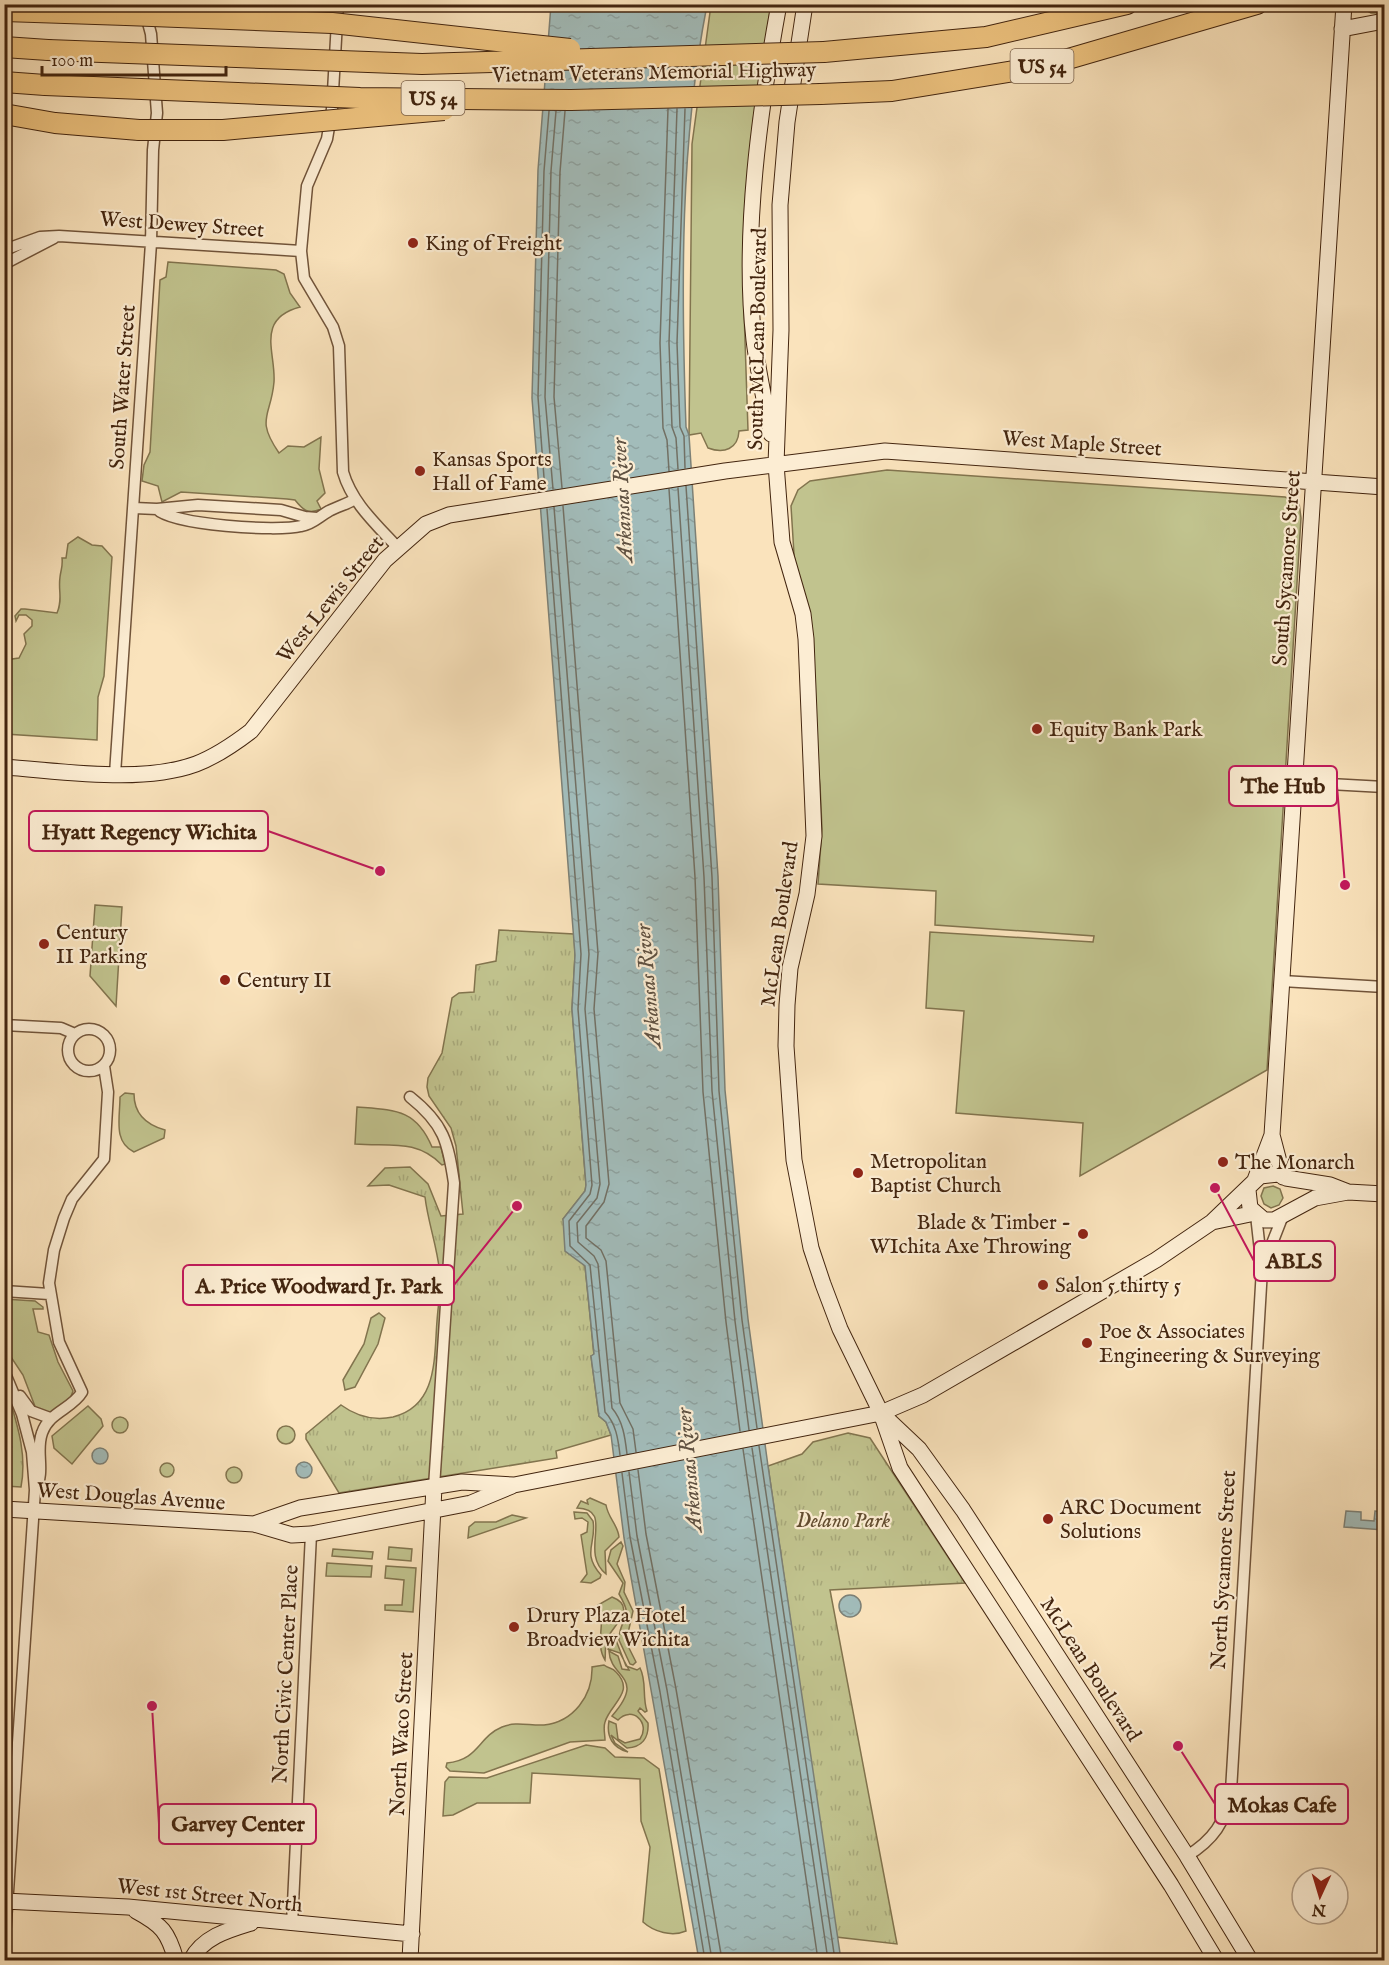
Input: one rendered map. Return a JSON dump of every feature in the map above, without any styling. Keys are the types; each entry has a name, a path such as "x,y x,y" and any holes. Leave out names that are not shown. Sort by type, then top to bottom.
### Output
{"highway":[{"name":"Vietnam Veterans Memorial Highway","path":"4,46 422,64 824,52 986,38 1127,4"},
{"name":"Vietnam Veterans Memorial Highway","path":"4,82 360,98 571,100 892,91 1044,66 1257,4"},
{"path":"4,11 332,23 642,57"},
{"path":"4,114 56,123 139,130 223,130 571,100"}],"main road":[{"name":"South McLean Boulevard","path":"776,464 754,340 752,249 761,126 779,4"},
{"name":"South McLean Boulevard","path":"776,464 782,330 780,205 787,122 805,4"},
{"name":"South Sycamore Street","path":"1252,1184 1272,1135 1344,4"},
{"path":"1342,29 1384,21"},
{"name":"West Maple Street","path":"776,464 885,451 911,451 1384,487"},
{"name":"West Lewis Street","path":"4,767 115,774 162,772 195,764 225,750 251,731 385,560 426,524 449,515 489,507 776,464"},
{"name":"McLean Boulevard","path":"776,464 782,542 802,614 806,639 814,797 811,869 790,968 786,1046 794,1160 811,1248 840,1329 881,1413 900,1468 1176,1894 1216,1960"},
{"name":"South Sycamore Street","path":"1272,1135 1284,1178"},
{"path":"1255,1214 1247,1199 1252,1184 1269,1173 1284,1178 1330,1185 1348,1192"},
{"path":"1284,1178 1295,1194 1286,1215"},
{"name":"West Douglas Avenue","path":"4,1509 254,1524 292,1535 311,1534 471,1503 514,1485 881,1413 933,1390 1156,1260 1212,1222 1252,1184"},
{"path":"1286,1215 1315,1198 1348,1192 1384,1194"},
{"name":"West Douglas Avenue","path":"1212,1222 1255,1214 1264,1220 1286,1215"},
{"name":"McLean Boulevard","path":"881,1413 919,1449 963,1510 1188,1856 1250,1960"},
{"name":"West Douglas Avenue","path":"254,1524 300,1508 462,1482 514,1485"},
{"name":"North Waco Street","path":"410,1960 434,1487"},
{"name":"West 1st Street North","path":"6,1901 128,1907 412,1934"},
{"path":"128,1907 158,1923 166,1933 176,1960"},
{"path":"191,1960 196,1951 219,1934 257,1921"}],"street":[{"name":"South Water Street","path":"115,774 152,243 153,150 158,112 151,34 143,4"},
{"path":"338,4 332,109 327,139 307,186 301,251 304,278 333,327 339,346 342,472 354,500 398,548"},
{"name":"West Dewey Street","path":"4,250 40,237 59,236 301,251"},
{"path":"4,264 59,236"},
{"path":"157,510 173,519 193,522 285,529 315,523 354,500"},
{"path":"134,508 157,510 198,505 281,510 313,519 320,518"},
{"path":"1293,782 1384,787"},
{"path":"1282,981 1384,987"},
{"path":"4,1025 61,1028 75,1034 90,1029 105,1036 111,1051 104,1066 108,1092 104,1159 72,1199 51,1263 49,1294 59,1342 82,1392 78,1398 50,1418 41,1435 42,1473 35,1490"},
{"path":"75,1034 68,1048 73,1064 88,1071 104,1066"},
{"path":"410,1097 427,1110 442,1130 448,1144 454,1183 434,1487"},
{"name":"North Sycamore Street","path":"1188,1856 1202,1847 1218,1829 1229,1806 1231,1791 1262,1269 1255,1214"},
{"name":"North Sycamore Street","path":"1262,1269 1286,1215"},
{"path":"4,1291 49,1294"},
{"path":"4,1371 13,1388 31,1411 50,1418"},
{"path":"4,1951 35,1490 32,1452 13,1388"},
{"name":"North Civic Center Place","path":"292,1924 311,1534"}],"green space":[{"path":"711,5 771,5 753,121 747,188 744,310 748,430 739,431 736,442 725,450 708,448 701,433 689,435 692,144"},
{"path":"1363,5 1384,5 1384,13 1371,13 1364,9"},
{"path":"168,262 276,270 284,274 290,293 300,307 286,312 277,320 273,328 271,349 274,382 266,424 279,453 288,446 304,447 321,437 319,469 325,493 317,501 321,509 309,511 303,509 295,500 287,499 181,492 162,502 158,486 142,481 144,465 150,452 160,280 166,277"},
{"path":"887,470 1285,497 1299,503 1301,518 1267,1070 1080,1176 1083,1123 956,1113 964,1011 926,1008 930,932 1093,942 1094,936 935,925 936,891 818,884 822,829 820,785 794,554 791,506 798,490 810,481"},
{"path":"78,537 92,545 102,546 112,557 104,676 98,697 97,740 5,734 5,660 19,658 26,644 24,634 32,626 32,620 26,615 19,615 16,621 15,616 21,609 57,613 60,603 62,558 66,558 68,544"},
{"path":"95,905 122,907 116,1006 90,976"},
{"path":"499,930 574,934 572,1009 586,1185 585,1191 563,1219 585,1266 594,1355 591,1356 599,1416 606,1422 611,1435 556,1451 557,1458 339,1493 306,1439 306,1434 341,1405 359,1415 372,1418 393,1417 408,1411 426,1392 431,1379 440,1280 425,1197 389,1185 368,1186 385,1168 410,1167 428,1184 441,1216 463,1214 456,1146 451,1128 429,1096 428,1078 442,1053 452,998 459,993 474,992 476,965 496,961"},
{"path":"125,1093 134,1094 136,1107 147,1122 165,1130 164,1138 134,1152 127,1148 120,1136 120,1097"},
{"path":"357,1107 393,1111 411,1118 426,1134 432,1147 441,1147 445,1164 442,1165 432,1156 412,1147 355,1144"},
{"path":"1273,1186 1280,1189 1283,1198 1279,1205 1271,1208 1264,1204 1261,1196 1264,1188"},
{"path":"4,1299 35,1301 43,1307 43,1309 33,1309 38,1332 49,1335 58,1362 73,1391 70,1399 48,1414 36,1409 23,1375 5,1348"},
{"path":"379,1313 385,1318 378,1344 355,1387 345,1390 343,1380 364,1344 371,1318"},
{"path":"4,1396 9,1397 21,1441 23,1475 21,1487 5,1486"},
{"path":"88,1406 101,1419 103,1426 72,1464 54,1448 52,1436"},
{"path":"120,1417 126,1419 128,1425 126,1431 120,1433 114,1431 112,1425 114,1419"},
{"path":"286,1426 292,1429 295,1435 292,1441 286,1444 280,1441 277,1435 280,1429"},
{"name":"Delano Park","path":"848,1433 870,1438 965,1583 830,1590 897,1944 836,1937 768,1466 802,1454 813,1442"},
{"path":"164,1463 170,1463 174,1470 170,1477 164,1477 160,1473 160,1467"},
{"path":"234,1467 242,1475 234,1483 226,1475"},
{"path":"590,1498 606,1505 619,1537 605,1551 606,1574 598,1565 595,1555 594,1516 588,1510 577,1508 581,1501 588,1504 587,1500"},
{"path":"574,1512 587,1513 593,1521 591,1554 595,1567 601,1575 591,1583 581,1582 587,1574 581,1535 587,1532 588,1522 582,1518 575,1519"},
{"path":"512,1515 526,1518 468,1538 469,1527 475,1522 496,1522"},
{"path":"621,1542 623,1546 617,1564 625,1582 624,1592 633,1611 626,1642 636,1662 633,1665 630,1664 619,1640 621,1626 626,1615 624,1603 619,1594 623,1583 608,1561 611,1550"},
{"path":"389,1547 412,1549 411,1561 388,1559"},
{"path":"333,1549 373,1552 372,1559 332,1556"},
{"path":"327,1563 372,1566 371,1577 326,1576"},
{"path":"386,1566 416,1568 413,1612 385,1610 385,1605 402,1605 404,1580 385,1578"},
{"path":"612,1597 623,1606 623,1611 622,1617 607,1640 605,1660 601,1646 601,1619 598,1605"},
{"path":"614,1635 624,1660 620,1653 608,1649"},
{"path":"609,1651 618,1656 622,1669 629,1670 627,1666 637,1670 640,1668 642,1673 647,1711 640,1708 638,1711 648,1723 646,1737 637,1746 627,1748 611,1735 615,1743 628,1752 618,1748 612,1741 609,1732 609,1721 616,1724 618,1739 625,1743 640,1739 643,1727 642,1722 634,1715 629,1714 618,1720 612,1716 622,1703 627,1685 611,1660"},
{"path":"604,1665 615,1670 623,1686 620,1698 605,1722 605,1740 570,1742 484,1773 450,1771 446,1767 447,1763 466,1758 488,1736 502,1727 518,1724 544,1725 564,1719 579,1706 585,1697 589,1688 592,1667"},
{"path":"586,1745 605,1748 615,1757 644,1758 659,1769 686,1931 675,1934 663,1932 643,1922 650,1847 641,1821 640,1779 532,1773 530,1803 477,1803 453,1815 443,1816 445,1782 449,1777 487,1778"}],"water":[{"name":"Arkansas River","path":"551,5 707,5 698,57 687,162 683,321 686,427 689,435 718,876 725,1090 748,1319 841,1960 699,1960 624,1538 611,1435 606,1422 599,1416 591,1356 594,1354 585,1266 565,1251 563,1219 585,1191 586,1185 572,1009 575,955 532,398 538,170"},
{"path":"97,1448 103,1448 108,1456 106,1462 97,1464 92,1459 92,1453"},
{"path":"301,1462 307,1462 312,1470 310,1476 301,1478 296,1473 296,1467"},
{"path":"1346,1511 1361,1512 1361,1520 1374,1521 1375,1511 1384,1512 1384,1530 1344,1527"},
{"path":"850,1595 858,1598 861,1606 858,1614 850,1617 842,1614 839,1606 842,1598"}],"place":[{"name":"King of Freight","path":"413,243"},
{"name":"Kansas Sports Hall of Fame","path":"420,471"},
{"name":"Equity Bank Park","path":"1037,729"},
{"name":"Hyatt Regency Wichita","path":"380,871"},
{"name":"The Hub","path":"1345,885"},
{"name":"Century II Parking","path":"44,944"},
{"name":"Century II","path":"225,980"},
{"name":"The Monarch","path":"1223,1162"},
{"name":"Metropolitan Baptist Church","path":"858,1173"},
{"name":"ABLS","path":"1215,1188"},
{"name":"A. Price Woodward Jr. Park","path":"517,1206"},
{"name":"Blade & Timber - WIchita Axe Throwing","path":"1083,1234"},
{"name":"Salon 5 thirty 5","path":"1043,1285"},
{"name":"Poe & Associates Engineering & Surveying","path":"1087,1343"},
{"name":"ARC Document Solutions","path":"1048,1519"},
{"name":"Drury Plaza Hotel Broadview Wichita","path":"514,1627"},
{"name":"Garvey Center","path":"152,1706"},
{"name":"Mokas Cafe","path":"1178,1746"}]}
